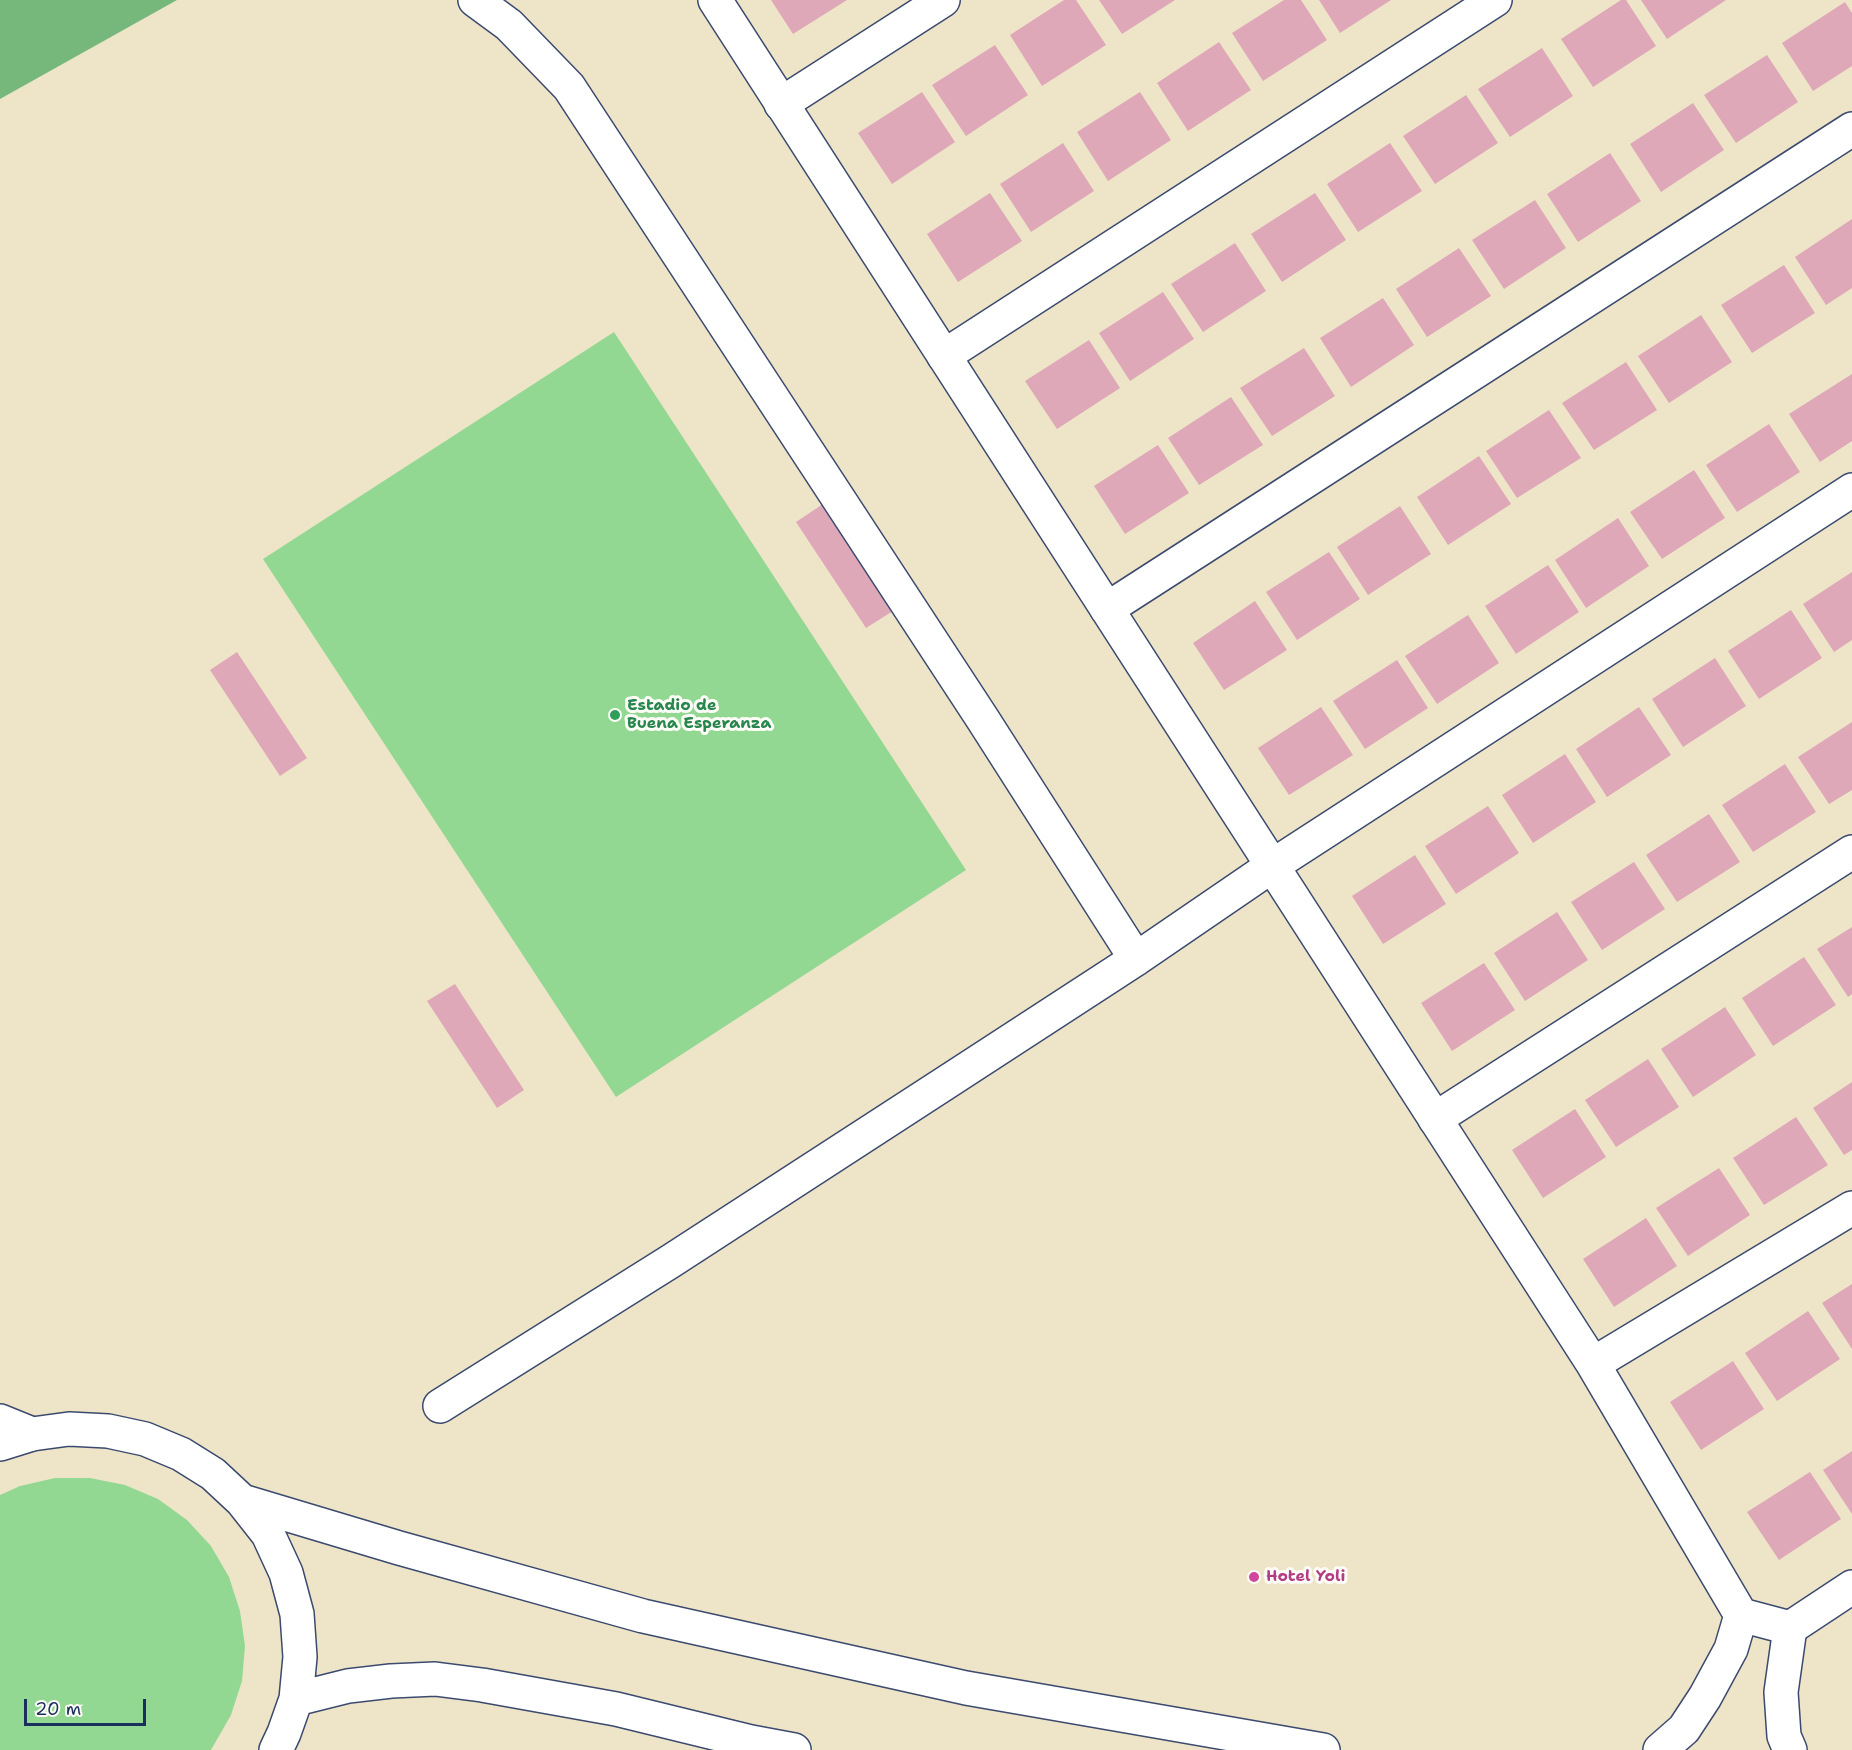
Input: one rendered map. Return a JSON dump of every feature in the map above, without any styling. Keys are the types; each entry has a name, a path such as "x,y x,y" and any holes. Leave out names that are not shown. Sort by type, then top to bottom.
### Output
{"main road":[{"path":"475,0 509,25 569,87 982,718 1136,959"},
{"path":"715,0 1593,1364 1742,1615 1790,1628"},
{"path":"782,104 944,0"},
{"path":"944,356 1495,0"},
{"path":"1107,609 1852,129"},
{"path":"440,1407 691,1248 1136,959 1272,866 1852,490"},
{"path":"1435,1119 1852,852"},
{"path":"1593,1364 1852,1208"},
{"path":"0,1421 32,1434"},
{"path":"0,1443 32,1434 69,1429 108,1431 145,1439 181,1454 213,1474 242,1501 268,1534 286,1573 298,1625 300,1657 296,1699 285,1734 276,1750"},
{"path":"242,1501 399,1548 643,1616 966,1688 1323,1750"},
{"path":"1790,1750 1784,1736 1781,1692 1790,1628 1852,1587"},
{"path":"1660,1750 1684,1730 1705,1697 1731,1649 1742,1615"},
{"path":"296,1699 348,1686 391,1681 435,1680 482,1685 616,1709 751,1742 794,1750"}],"green space":[{"path":"0,0 177,0 0,99"},
{"name":"Estadio de Buena Esperanza","path":"614,332 966,870 616,1097 263,559"},
{"path":"55,1478 90,1478 125,1485 158,1499 187,1520 211,1546 229,1577 240,1611 245,1646 242,1681 231,1715 211,1750 0,1750 0,1495 20,1486"}],"building":[{"path":"771,0 847,0 793,34"},
{"path":"1064,0 1076,0 1106,45 1042,86 1010,35"},
{"path":"1099,0 1175,0 1122,34"},
{"path":"1284,0 1301,0 1327,40 1263,81 1232,33"},
{"path":"1319,0 1391,0 1340,33"},
{"path":"1621,0 1626,0 1656,46 1593,87 1561,39"},
{"path":"1641,0 1726,0 1667,39"},
{"path":"1845,2 1852,13 1852,66 1813,91 1782,43"},
{"path":"1219,42 1251,90 1188,131 1157,83"},
{"path":"995,45 1028,95 966,136 932,85"},
{"path":"1542,48 1573,96 1510,137 1478,89"},
{"path":"1767,55 1798,102 1736,143 1704,95"},
{"path":"922,92 955,142 892,184 858,133"},
{"path":"1140,92 1171,140 1108,181 1077,132"},
{"path":"1466,95 1498,143 1435,184 1403,136"},
{"path":"1693,103 1724,150 1661,192 1630,144"},
{"path":"1063,143 1094,191 1031,232 1000,184"},
{"path":"1390,143 1422,191 1358,232 1327,184"},
{"path":"1610,153 1641,201 1578,242 1547,194"},
{"path":"990,193 1022,241 958,282 927,234"},
{"path":"1315,193 1346,240 1282,282 1251,234"},
{"path":"1535,200 1566,248 1504,289 1472,240"},
{"path":"1852,219 1852,288 1826,305 1795,257"},
{"path":"1235,243 1266,291 1203,332 1171,284"},
{"path":"1459,248 1491,296 1427,337 1396,289"},
{"path":"1784,265 1815,313 1752,353 1721,305"},
{"path":"1163,292 1194,339 1130,381 1099,333"},
{"path":"1383,298 1414,345 1351,387 1320,338"},
{"path":"1701,315 1732,362 1669,403 1638,356"},
{"path":"1089,340 1120,388 1057,429 1025,381"},
{"path":"1304,348 1335,396 1272,436 1240,388"},
{"path":"1626,362 1657,410 1594,450 1562,403"},
{"path":"1852,374 1852,441 1820,462 1789,414"},
{"path":"1231,397 1263,445 1199,485 1168,438"},
{"path":"1549,410 1581,458 1517,498 1486,451"},
{"path":"1769,424 1800,472 1737,512 1706,465"},
{"path":"1158,445 1189,493 1125,534 1094,486"},
{"path":"1479,456 1511,504 1448,545 1417,497"},
{"path":"1694,470 1725,518 1662,559 1630,512"},
{"path":"823,504 893,611 866,628 796,522"},
{"path":"1400,506 1431,554 1368,595 1337,547"},
{"path":"1618,518 1649,566 1586,608 1555,560"},
{"path":"1329,552 1360,599 1297,640 1266,592"},
{"path":"1548,565 1579,612 1516,654 1485,606"},
{"path":"1852,572 1852,640 1834,652 1803,604"},
{"path":"1255,601 1287,650 1224,690 1193,643"},
{"path":"1791,610 1822,658 1759,699 1728,651"},
{"path":"1468,615 1499,663 1437,704 1405,656"},
{"path":"237,652 307,758 280,776 210,670"},
{"path":"1715,658 1746,706 1683,747 1652,699"},
{"path":"1397,660 1428,708 1365,749 1333,701"},
{"path":"1321,707 1353,755 1289,795 1258,748"},
{"path":"1639,707 1671,755 1607,797 1576,749"},
{"path":"1852,722 1852,790 1829,804 1798,757"},
{"path":"1565,754 1596,802 1533,843 1502,795"},
{"path":"1785,764 1816,812 1753,852 1722,805"},
{"path":"1488,806 1519,853 1456,894 1425,846"},
{"path":"1709,814 1740,862 1677,902 1646,855"},
{"path":"1415,855 1446,904 1383,944 1352,896"},
{"path":"1634,862 1665,909 1602,950 1571,902"},
{"path":"1557,912 1588,960 1525,1001 1494,953"},
{"path":"1852,927 1852,994 1848,997 1817,949"},
{"path":"1804,957 1836,1005 1773,1046 1742,998"},
{"path":"1484,963 1515,1010 1452,1051 1421,1003"},
{"path":"455,984 524,1090 497,1108 427,1001"},
{"path":"1725,1007 1756,1055 1693,1097 1661,1049"},
{"path":"1648,1059 1679,1107 1616,1147 1585,1100"},
{"path":"1852,1082 1852,1150 1844,1155 1813,1108"},
{"path":"1575,1109 1606,1157 1543,1198 1512,1150"},
{"path":"1796,1117 1828,1165 1764,1205 1733,1158"},
{"path":"1719,1168 1750,1215 1688,1256 1656,1208"},
{"path":"1646,1218 1677,1266 1614,1307 1583,1259"},
{"path":"1852,1284 1852,1349 1822,1303"},
{"path":"1808,1311 1840,1359 1777,1401 1745,1353"},
{"path":"1733,1361 1764,1409 1701,1450 1670,1402"},
{"path":"1852,1451 1852,1514 1823,1470"},
{"path":"1810,1472 1841,1519 1779,1560 1747,1512"}],"place":[{"name":"Estadio de Buena Esperanza","path":"615,715"},
{"name":"Hotel Yoli","path":"1254,1577"}]}
